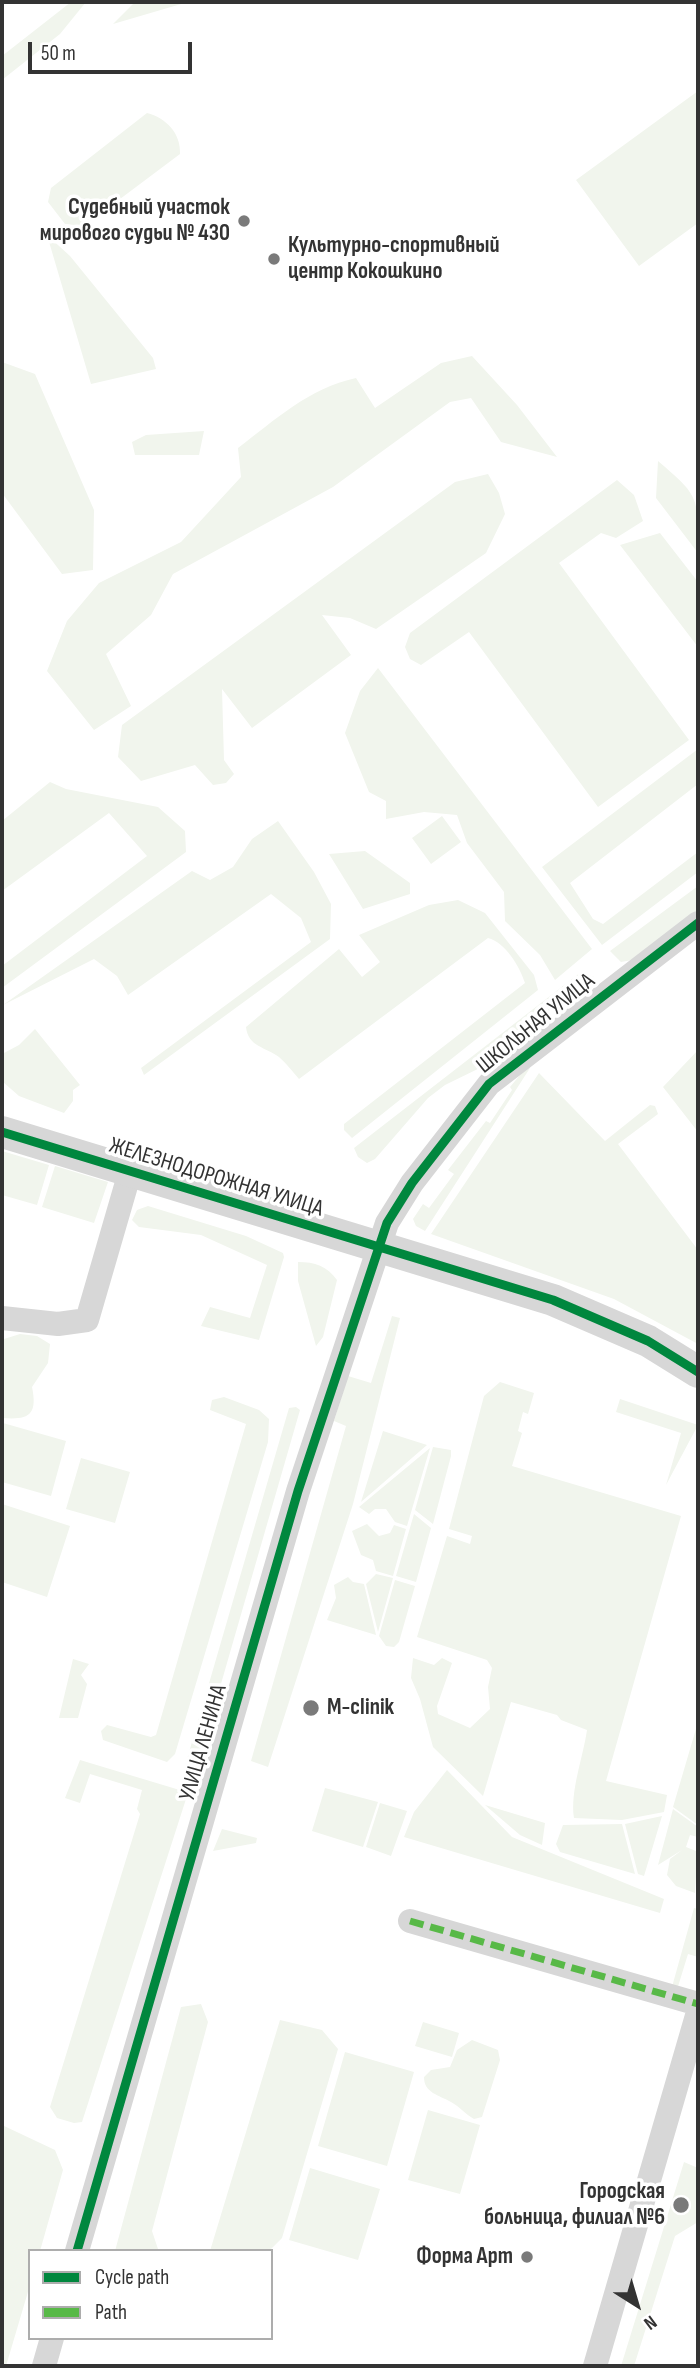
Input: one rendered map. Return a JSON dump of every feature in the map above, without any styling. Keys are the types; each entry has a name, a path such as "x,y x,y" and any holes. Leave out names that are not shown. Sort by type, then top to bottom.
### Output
{"street":[{"name":"ШКОЛЬНАЯ УЛИЦА","path":"377,1248 398,1202 489,1084 698,923"},
{"name":"ЖЕЛЕЗНОДОРОЖНАЯ УЛИЦА","path":"2,1132 553,1300 648,1342 698,1372"},
{"path":"2,1318 58,1324 87,1320 130,1172"},
{"name":"УЛИЦА ЛЕНИНА","path":"78,2249 302,1479 377,1248"},
{"path":"410,1921 698,2004"},
{"path":"595,2366 698,2012"},
{"path":"44,2366 51,2340"}],"shaded area":[{"path":"71,2 86,2 60,34 2,80 2,56"},
{"path":"135,2 188,2 113,24"},
{"path":"698,91 698,223 639,266 576,180"},
{"path":"147,113 171,128 178,139 180,154 84,226 65,224 48,202 51,188"},
{"path":"47,235 70,256 153,358 156,369 91,384"},
{"path":"472,356 517,405 557,457 501,442 471,398 450,402 333,487 173,574 151,615 106,654 131,706 94,730 47,671 67,621 99,583 181,542 241,477 238,448 308,397 356,378 375,408 441,363"},
{"path":"2,362 35,374 94,510 93,570 62,574 2,493"},
{"path":"204,431 199,455 135,455 132,442 146,435"},
{"path":"658,461 682,483 694,499 698,520 698,553 656,498"},
{"path":"488,474 499,493 505,514 486,553 376,629 350,618 322,615 351,655 252,728 222,689 224,760 234,774 226,783 213,785 195,765 141,781 118,757 122,725 455,482"},
{"path":"617,480 634,495 643,521 616,538 601,533 559,563 689,740 598,807 469,632 421,665 410,659 405,647 410,633"},
{"path":"660,533 698,582 698,647 620,545"},
{"path":"378,668 592,949 555,980 540,955 505,921 504,892 467,843 457,815 424,812 386,819 386,801 369,792 345,733 360,691"},
{"path":"698,749 698,784 570,883 593,919 603,924 698,852 698,872 602,945 542,867"},
{"path":"50,782 66,789 158,807 185,831 186,852 2,988 2,966 147,856 109,813 2,891 2,821"},
{"path":"442,816 461,842 431,864 412,838"},
{"path":"278,821 314,872 331,904 330,939 144,1075 141,1068 311,942 301,918 271,894 128,995 117,976 94,959 3,1005 192,871 210,880 233,867 252,839"},
{"path":"365,851 410,883 410,894 363,909 329,854"},
{"path":"698,886 698,910 632,960 621,962 610,951"},
{"path":"458,900 485,913 534,975 538,990 352,1138 344,1130 344,1124 525,983 516,963 506,950 488,938 299,1079 279,1057 254,1043 247,1034 246,1027 339,949 362,977 380,962 359,935 429,905"},
{"path":"581,972 594,977 595,985 571,1004 547,1011 488,1064 445,1085 428,1098 375,1159 367,1163 358,1157 354,1148"},
{"path":"35,1029 80,1085 73,1090 73,1101 64,1113 19,1096 3,1082 4,1053 19,1045"},
{"path":"698,1050 698,1132 663,1087"},
{"path":"530,1068 425,1231 416,1226 413,1219 423,1204 429,1208 454,1174 448,1170 486,1121 490,1123 512,1090 510,1087 525,1069"},
{"path":"539,1073 605,1141 650,1105 655,1106 658,1114 618,1144 698,1250 698,1344 614,1299 431,1234"},
{"path":"2,1151 49,1165 37,1205 2,1195"},
{"path":"55,1166 108,1182 94,1223 42,1207"},
{"path":"148,1206 246,1236 283,1253 259,1340 201,1326 210,1307 250,1318 267,1265 201,1235 139,1227 132,1220 137,1210"},
{"path":"298,1262 320,1266 337,1280 323,1337 316,1346 298,1281"},
{"path":"392,1316 400,1318 353,1504 268,1767 251,1761 346,1426 334,1421 348,1376 371,1383"},
{"path":"20,1334 37,1336 50,1344 48,1363 32,1387 34,1404 29,1414 19,1418 2,1418 2,1343 4,1339"},
{"path":"500,1382 534,1393 528,1414 523,1412 518,1431 522,1433 512,1466 681,1516 606,1781 667,1795 664,1812 622,1820 574,1818 575,1786 587,1730 561,1720 557,1715 511,1702 483,1796 433,1747 420,1699 411,1678 413,1658 434,1665 442,1658 452,1663 437,1706 438,1714 470,1728 490,1709 488,1687 492,1668 487,1660 417,1637 447,1536 470,1544 472,1536 449,1529 484,1396"},
{"path":"224,1397 259,1410 269,1419 268,1442 175,1754 167,1762 103,1740 101,1731 107,1725 151,1737 156,1735 246,1424 210,1410 212,1400"},
{"path":"620,1399 698,1425 666,1485 681,1433 616,1412"},
{"path":"296,1407 300,1410 197,1767 188,1770 185,1766 289,1408"},
{"path":"3,1423 66,1441 51,1496 2,1482"},
{"path":"383,1431 427,1445 361,1502"},
{"path":"433,1447 451,1450 451,1456 433,1524 415,1510"},
{"path":"430,1448 407,1526 395,1522 386,1509 375,1509 369,1514 359,1507"},
{"path":"81,1458 130,1472 115,1523 66,1509"},
{"path":"2,1504 70,1526 47,1597 2,1582"},
{"path":"414,1514 431,1528 416,1582 396,1576"},
{"path":"367,1524 379,1536 390,1533 394,1525 406,1529 393,1576 376,1571 373,1560 361,1555 352,1531"},
{"path":"376,1574 393,1578 378,1632 366,1584"},
{"path":"348,1577 353,1582 364,1584 376,1635 327,1620 336,1598 334,1585"},
{"path":"395,1580 415,1586 399,1642 394,1647 386,1646 379,1636"},
{"path":"73,1659 89,1664 81,1675 87,1684 78,1718 59,1718"},
{"path":"698,1722 698,1825 673,1807"},
{"path":"80,1760 183,1791 186,1799 82,2122 74,2123 57,2118 50,2107 140,1814 137,1809 142,1790 90,1774 80,1803 65,1798"},
{"path":"447,1770 512,1837 664,1899 660,1913 404,1837 414,1812"},
{"path":"325,1788 378,1802 363,1847 312,1831"},
{"path":"380,1803 407,1811 391,1856 366,1847"},
{"path":"485,1805 545,1823 542,1845 520,1835"},
{"path":"673,1809 698,1827 698,1837 690,1835 686,1847 696,1851 698,1844 695,1893 676,1886 667,1875 670,1859 682,1850 658,1865"},
{"path":"662,1816 644,1876 638,1874 625,1824"},
{"path":"622,1824 635,1874 560,1852 556,1844 563,1825"},
{"path":"222,1829 257,1838 256,1843 213,1851"},
{"path":"694,1908 698,1909 698,1957 688,1954 676,1993 670,1994"},
{"path":"201,2004 208,2022 152,2231 158,2249 116,2249 181,2007"},
{"path":"280,2020 322,2030 338,2049 282,2238 271,2249 211,2249"},
{"path":"423,2022 459,2033 452,2057 415,2046"},
{"path":"472,2040 498,2050 500,2060 482,2117 474,2119 429,2090 424,2077 431,2070 450,2067 457,2050"},
{"path":"345,2052 414,2072 387,2166 318,2146"},
{"path":"428,2110 480,2125 460,2194 408,2180"},
{"path":"2,2125 55,2150 63,2170 41,2249 28,2249 28,2292 6,2366 2,2366"},
{"path":"684,2162 698,2168 698,2222 675,2236 634,2366 621,2366"},
{"path":"310,2168 380,2189 358,2260 289,2240"}],"marked path":[{"path":"410,1921 698,2004"}],"cycle path":[{"path":"78,2249 298,1491 387,1223 412,1183 489,1084 698,923"},
{"path":"2,1132 553,1300 648,1341 698,1372"}],"place":[{"name":"Судебный участок мирового судьи № 430","path":"244,221"},
{"name":"Культурно-спортивный центр Кокошкино","path":"274,259"},
{"name":"M-clinik","path":"311,1708"},
{"name":"Городская больница, филиал №6","path":"681,2205"},
{"name":"Форма Арт","path":"527,2257"}]}
